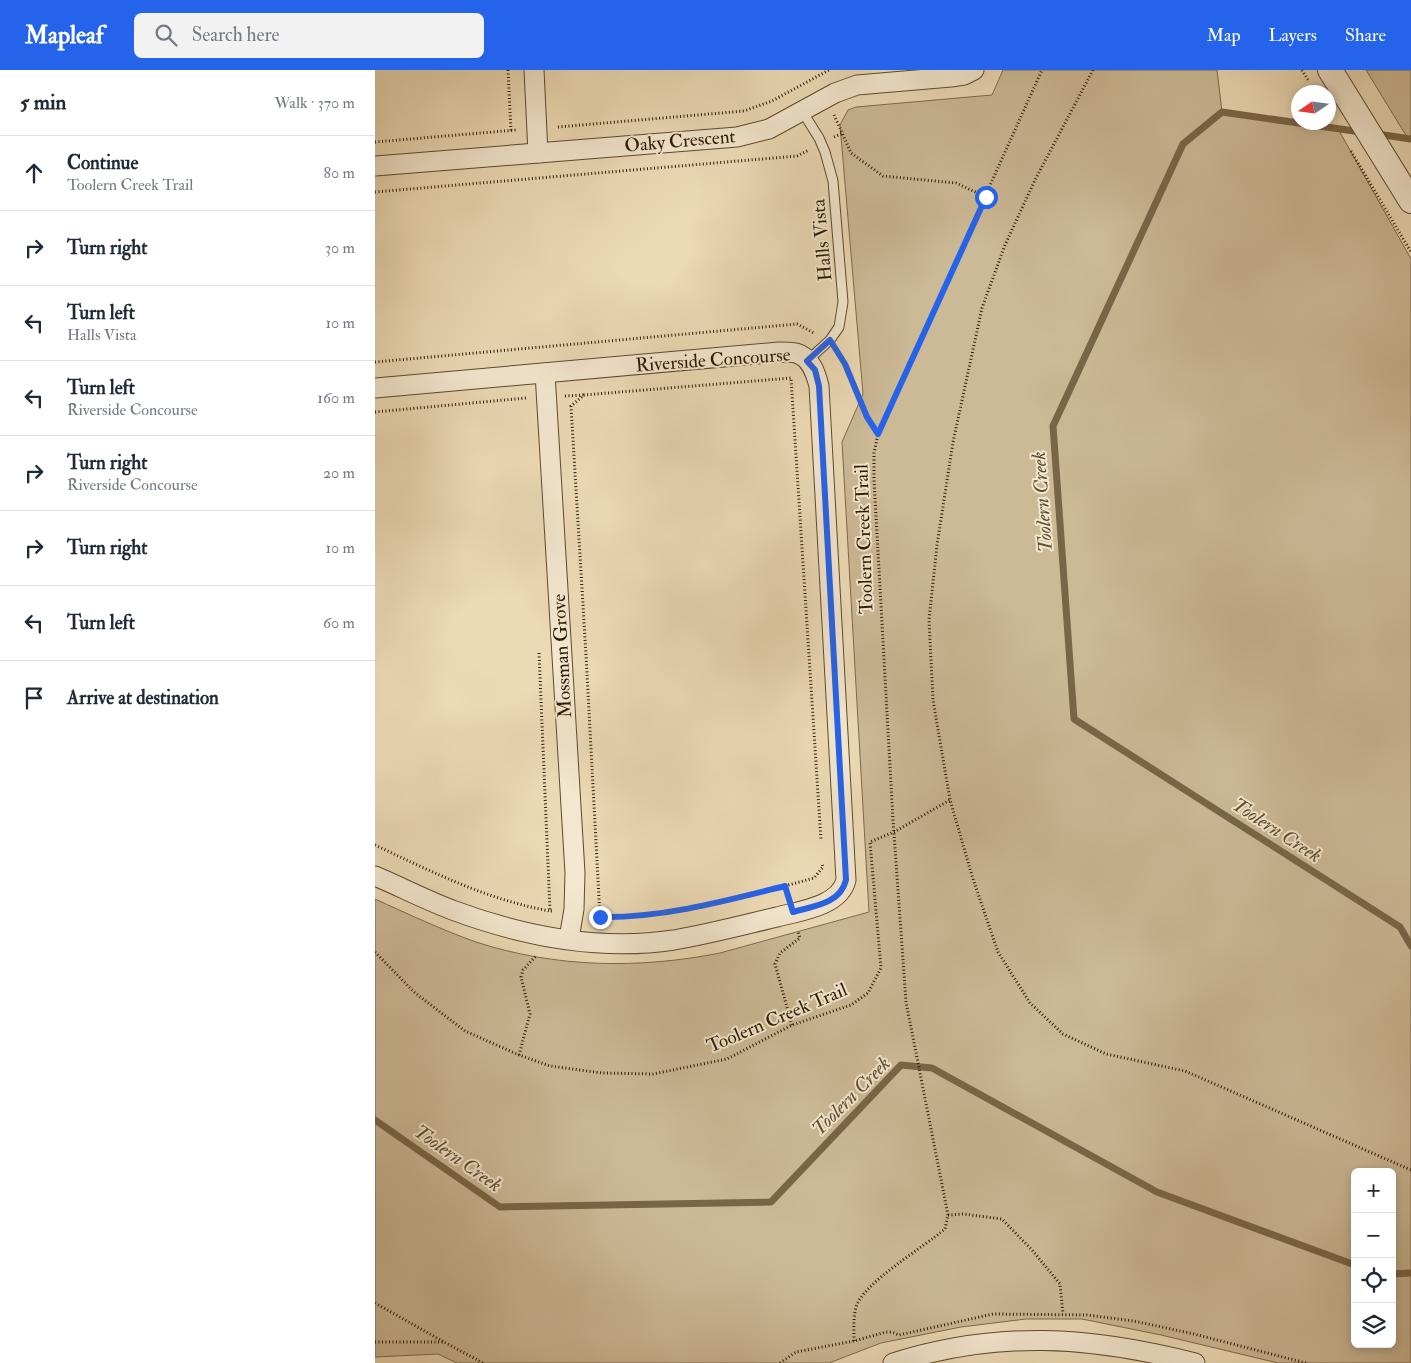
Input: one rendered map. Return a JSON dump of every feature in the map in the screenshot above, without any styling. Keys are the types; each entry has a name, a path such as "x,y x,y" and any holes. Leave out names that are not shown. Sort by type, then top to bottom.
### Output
{"street":[{"path":"535,70 538,153"},
{"name":"Oaky Crescent","path":"375,166 737,136 769,129 827,98 857,85 951,77 964,75 974,70"},
{"path":"1330,70 1411,201"},
{"name":"Riverside Concourse","path":"375,388 779,352 798,353 807,361 815,370 819,386 846,880 844,887 832,900 720,931 672,940 599,943 543,936 503,926 454,910 375,876"},
{"name":"Mossman Grove","path":"545,373 575,873 573,915 569,939"},
{"path":"893,1363 918,1355 976,1343 1029,1339 1085,1342 1141,1350 1195,1363"}],"lane":[{"name":"Halls Vista","path":"803,111 822,144 833,181 843,302 839,327 830,340 807,361"}],"path":[{"path":"508,70 511,131"},
{"path":"375,142 744,111 772,101 829,70"},
{"name":"Toolern Creek Trail","path":"948,1215 906,1002 893,832 873,480 874,453 878,434 1042,70"},
{"path":"1093,70 1035,180 1005,245 982,308 953,442 937,546 929,620 933,700 950,800 973,879 998,952 1030,1003 1063,1034 1106,1054 1185,1071 1411,1170"},
{"path":"1302,70 1310,84"},
{"path":"827,98 851,153 883,176 956,183 986,197"},
{"path":"375,192 797,156 843,133"},
{"path":"1349,149 1411,252"},
{"path":"375,362 797,324 830,340 845,364 867,417 878,434"},
{"path":"375,412 791,378 821,848"},
{"path":"584,395 571,406 587,655 600,917"},
{"name":"Toolern Creek Trail","path":"375,952 414,992 465,1031 519,1055 550,1066 602,1073 653,1074 727,1059 792,1025 851,1005 868,993 881,968 870,842 893,832 950,800"},
{"path":"375,845 463,886 532,908 573,915 600,917 653,914 713,904 785,886 814,878 823,867 822,858"},
{"path":"785,886 800,938 780,953 775,964 792,1025"},
{"path":"519,1055 530,1014 521,977 523,970 539,951 550,911"},
{"path":"780,1363 796,1352 854,1341 853,1324 856,1306 871,1286 945,1229 948,1215 963,1214 1002,1218 1060,1284 1063,1314"},
{"path":"375,1303 483,1363"},
{"path":"375,1342 444,1342"}],"shaded area":[{"path":"1003,70 1217,70 1222,112 1291,121 1291,130 1336,130 1337,127 1411,259 1411,1363 1278,1363 1161,1335 1082,1319 1026,1319 961,1327 881,1343 829,1363 457,1363 438,1354 375,1357 375,899 438,927 506,951 536,957 598,963 659,962 720,953 869,912 842,442 863,394 840,125 848,110 856,107 992,95"},
{"path":"1366,70 1411,70 1411,142 1407,137"}],"waterway":[{"name":"Toolern Creek","path":"1361,132 1222,112 1183,144 1053,426 1074,719 1400,927 1411,946"},
{"name":"Toolern Creek","path":"1377,134 1411,139"},
{"name":"Toolern Creek","path":"375,1120 500,1207 771,1202 901,1065 932,1068 1157,1192 1351,1264"},
{"name":"Toolern Creek","path":"1396,1274 1411,1273"}],"route":[{"path":"600,917 653,914 713,904 785,886 793,912 832,900 840,894 844,887 846,880 819,386 815,370 807,361 830,340 845,364 867,417 878,434 986,197"}]}
